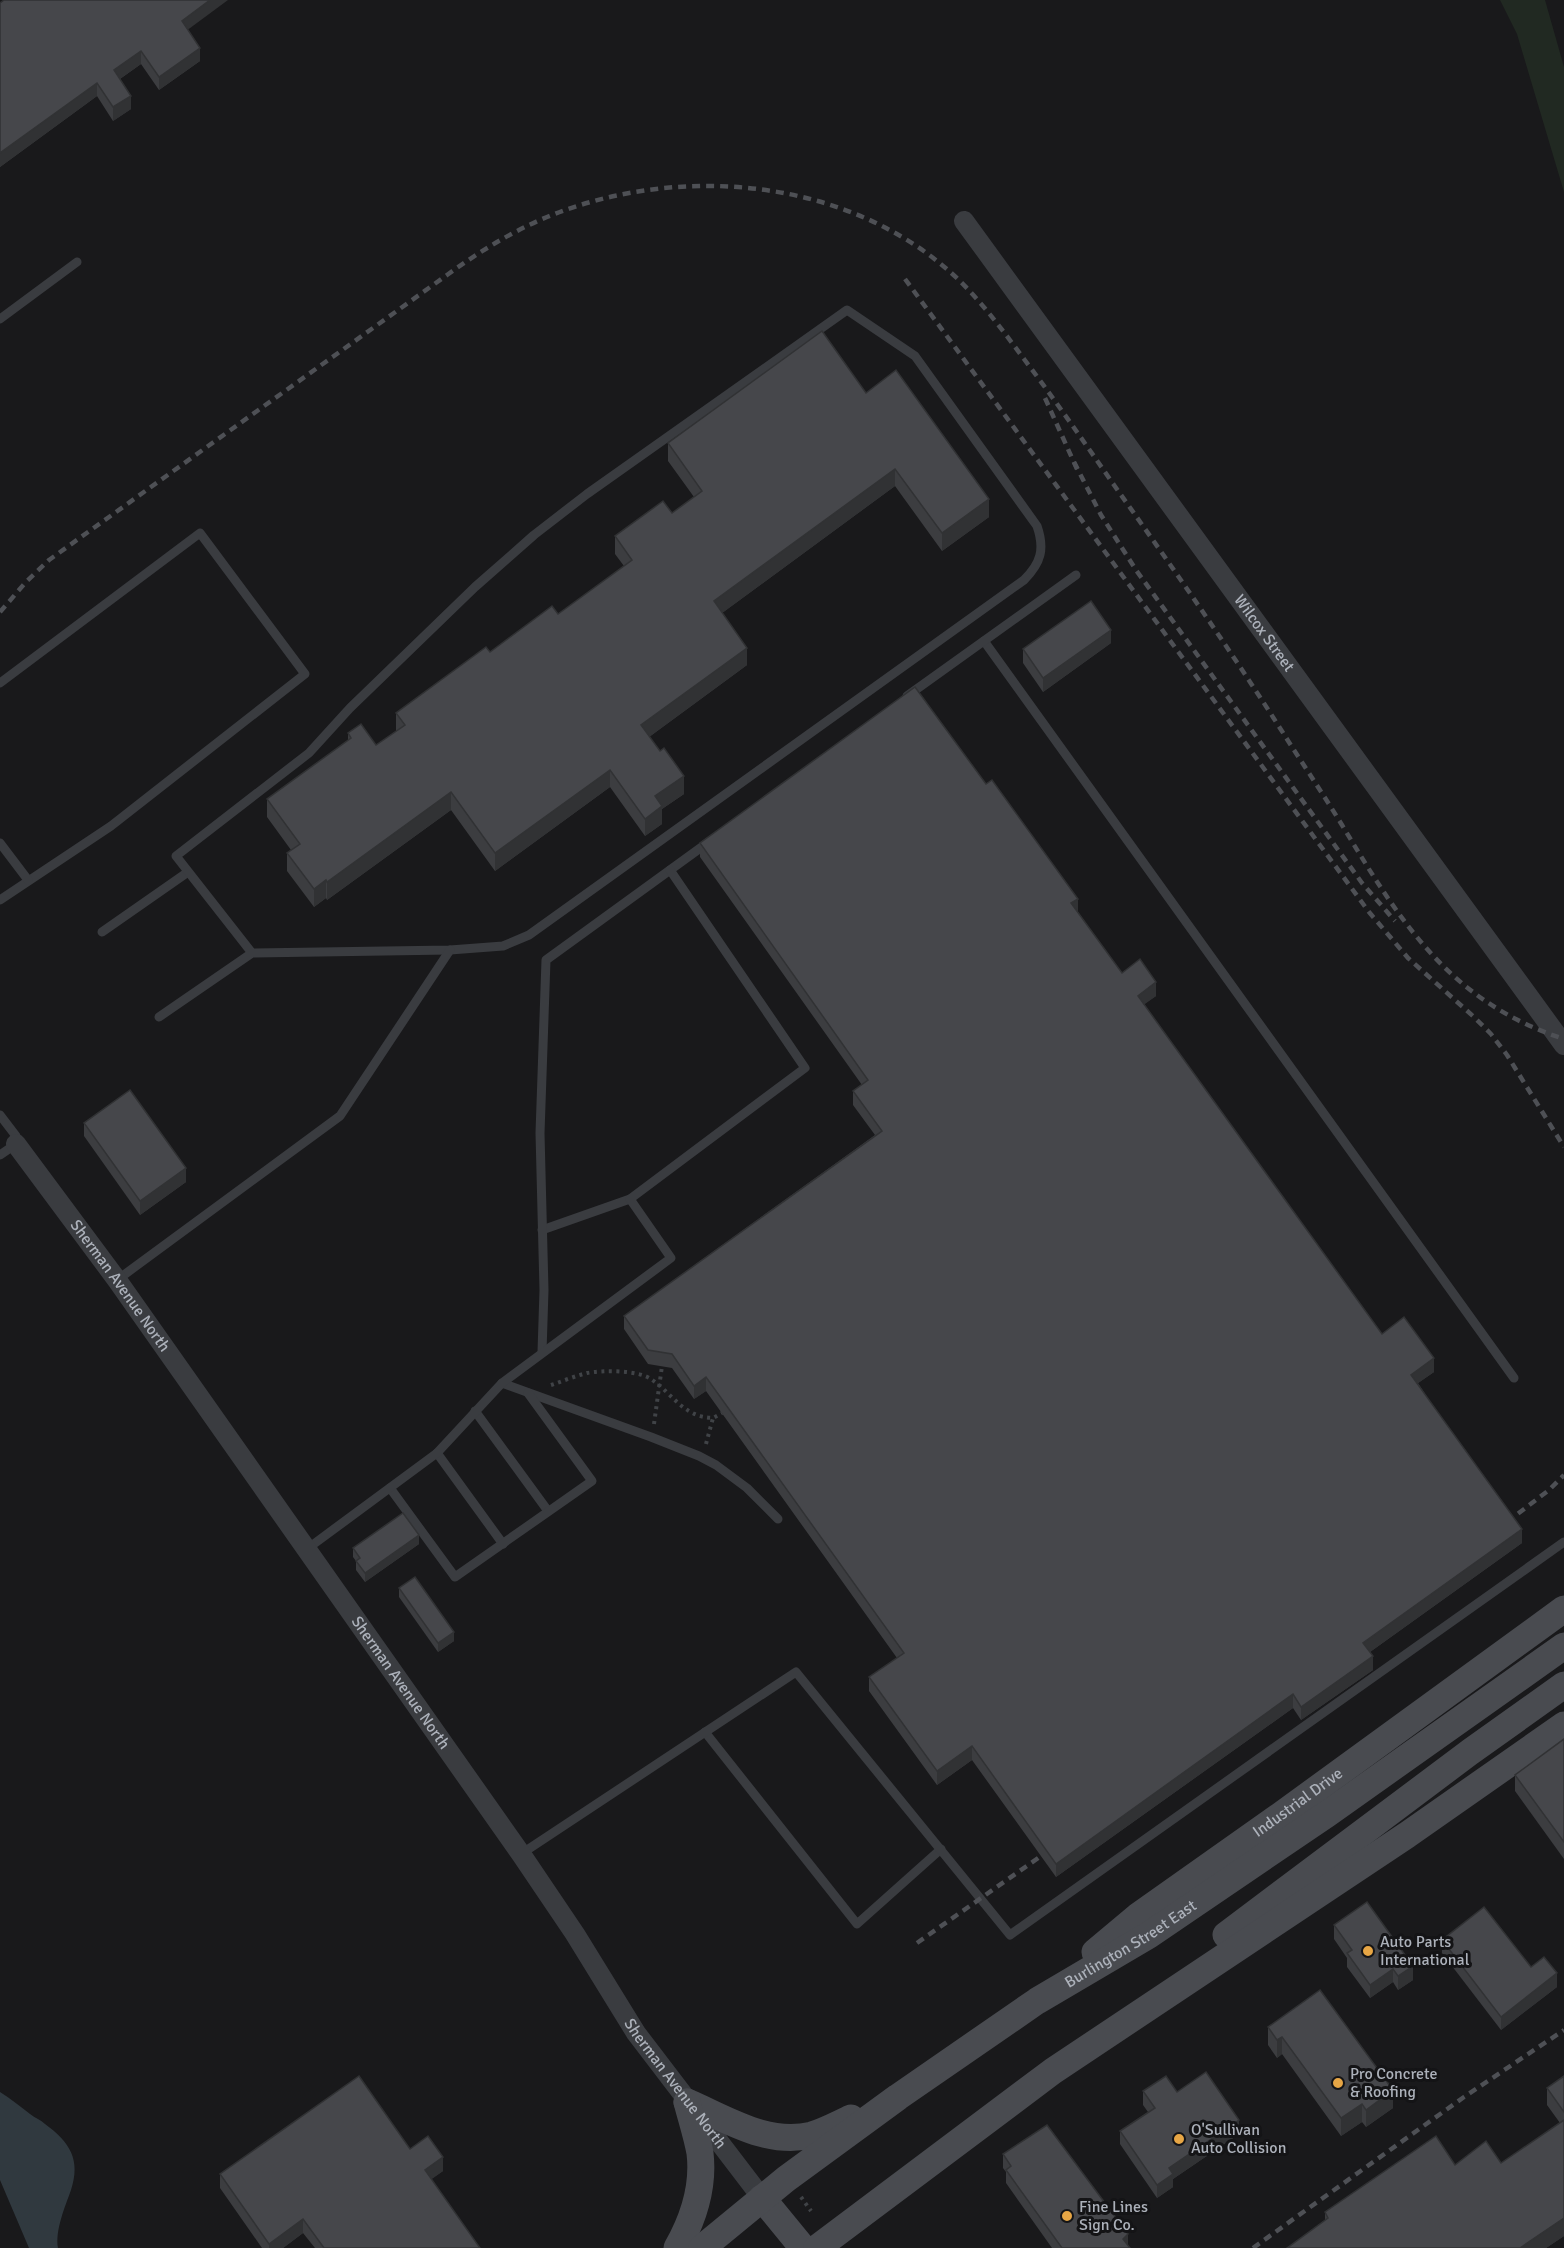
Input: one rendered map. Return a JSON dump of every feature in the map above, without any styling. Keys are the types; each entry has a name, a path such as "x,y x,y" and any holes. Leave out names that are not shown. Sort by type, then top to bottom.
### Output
{"main road":[{"name":"Industrial Drive","path":"1037,2001 1138,1916 1564,1609"},
{"name":"Burlington Street East","path":"702,2248 762,2198 898,2097 1037,2001 1149,1935 1327,1814 1564,1646"},
{"path":"1053,2071 1082,2043 1119,2015 1451,1766 1564,1685"},
{"path":"817,2248 1053,2071 1407,1835 1564,1725"},
{"path":"687,2102 748,2130 776,2137 811,2135 898,2097"},
{"path":"676,2248 687,2230 701,2185 699,2151 687,2102"},
{"name":"Sherman Avenue North","path":"762,2198 803,2248"}],"street":[{"name":"Wilcox Street","path":"964,221 1564,1045"},
{"name":"Sherman Avenue North","path":"8,1149 117,1280 521,1854 575,1934 636,2033 762,2198"}],"lane":[{"path":"0,319 77,262"},
{"path":"159,1017 252,953 450,950 503,946 529,935 1014,587 1034,570 1042,550 1037,526 926,368 904,346 847,310 587,494 534,535 475,587 334,724 309,753 177,856 252,953"},
{"path":"0,683 200,532 305,674 111,826 0,900"},
{"path":"898,703 1076,575"},
{"path":"984,640 1514,1378"},
{"path":"542,1352 540,1133 546,960 717,835"},
{"path":"0,843 28,880"},
{"path":"542,1230 630,1199 805,1068 670,870"},
{"path":"102,932 188,872"},
{"path":"117,1280 340,1116 450,950"},
{"name":"Sherman Avenue North","path":"0,1114 15,1136 8,1149"},
{"path":"307,1549 437,1453 502,1383 671,1258 630,1199"},
{"path":"502,1383 702,1458 747,1488 778,1519"},
{"path":"390,1488 455,1577 503,1544 592,1480 528,1393"},
{"path":"475,1411 548,1511"},
{"path":"437,1453 503,1544"},
{"path":"521,1854 796,1672 1010,1935 1564,1542"},
{"path":"705,1732 857,1924 940,1849"}],"path":[{"path":"651,1437 662,1366"},
{"path":"528,1393 586,1373 641,1374 649,1377 688,1412 713,1418 722,1413"},
{"path":"702,1458 713,1418"},
{"path":"797,2191 811,2211"}],"shaded area":[{"path":"1500,0 1545,0 1564,67 1564,192 1517,34"},
{"path":"0,2092 54,2131 71,2152 75,2170 74,2179 59,2226 58,2248 29,2248 0,2180"}],"building":[{"path":"4,0 210,0 182,21 200,48 159,77 141,51 114,70 131,96 113,107 97,83 0,153 0,3"},
{"path":"822,331 866,393 896,370 989,499 942,533 895,469 714,601 747,648 641,725 660,751 664,748 684,776 655,796 662,806 645,819 610,770 495,853 451,792 314,889 287,853 300,844 267,799 351,738 348,733 361,724 376,745 405,725 396,713 486,647 490,652 552,606 558,614 632,560 615,536 663,501 672,513 702,491 668,443"},
{"path":"1091,601 1111,630 1043,678 1023,649"},
{"path":"915,687 986,784 992,780 1078,899 1071,903 1122,973 1140,959 1156,982 1138,996 1382,1334 1404,1317 1434,1358 1411,1375 1522,1529 1363,1643 1373,1656 1301,1707 1293,1694 1056,1864 972,1746 937,1771 869,1677 904,1653 706,1377 694,1386 672,1354 648,1350 624,1316 882,1131 853,1091 868,1080 700,843"},
{"path":"130,1090 186,1168 140,1201 84,1123"},
{"path":"403,1513 419,1535 365,1573 356,1561 360,1558 353,1548"},
{"path":"415,1577 454,1632 438,1643 399,1588"},
{"path":"1564,1739 1564,1842 1515,1775"},
{"name":"Auto Parts International","path":"1367,1902 1413,1966 1398,1976 1393,1969 1370,1985 1347,1953 1352,1950 1334,1925"},
{"path":"1484,1907 1531,1967 1544,1957 1557,1973 1501,2017 1442,1940"},
{"name":"Pro Concrete & Roofing","path":"1320,1990 1393,2090 1366,2110 1362,2104 1341,2118 1282,2037 1277,2040 1268,2027"},
{"name":"O'Sullivan Auto Collision","path":"1206,2072 1239,2120 1169,2168 1173,2174 1157,2185 1120,2131 1155,2108 1143,2091 1166,2076 1177,2092"},
{"path":"359,2076 410,2149 428,2136 443,2157 425,2170 480,2248 324,2248 303,2219 269,2244 220,2174"},
{"path":"1564,2076 1564,2112 1547,2088"},
{"path":"1564,2120 1564,2218 1520,2248 1287,2248 1328,2218 1325,2212 1436,2136 1455,2165 1486,2141 1501,2163"},
{"name":"Fine Lines Sign Co.","path":"1047,2125 1128,2234 1123,2239 1130,2248 1062,2248 1006,2170 1011,2166 1003,2154"}],"railway":[{"path":"0,612 49,560 459,267 521,229 547,217 599,200 653,189 708,186 764,190 818,201 869,220 917,246 960,281 994,319 1205,615 1408,926 1432,955 1459,981 1490,1004 1524,1023 1564,1039"},
{"path":"905,279 1369,912 1408,958 1491,1034 1507,1055 1564,1147"},
{"path":"1045,398 1077,469"},
{"path":"1074,462 1101,515 1136,570 1362,883 1395,921"},
{"path":"1507,1522 1549,1490 1564,1475"},
{"path":"917,1943 1041,1856"},
{"path":"1253,2248 1464,2097 1564,2030"}],"place":[{"name":"Auto Parts International","path":"1368,1951"},
{"name":"Pro Concrete & Roofing","path":"1338,2083"},
{"name":"O'Sullivan Auto Collision","path":"1179,2139"},
{"name":"Fine Lines Sign Co.","path":"1067,2216"}]}
